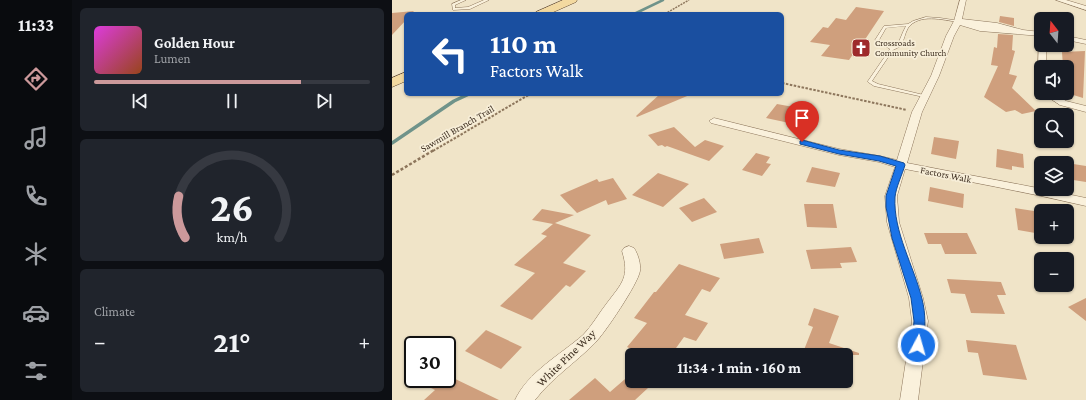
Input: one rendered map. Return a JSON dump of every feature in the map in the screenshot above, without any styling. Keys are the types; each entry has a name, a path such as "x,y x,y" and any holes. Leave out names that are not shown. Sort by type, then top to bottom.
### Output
{"main road":[{"path":"545,12 572,0"},
{"path":"392,71 404,66"},
{"path":"392,82 404,77"}],"street":[{"path":"909,400 920,321 916,298 897,238 891,207 891,196 917,112 926,97 950,36 958,22 963,0"},
{"path":"1059,0 1086,8"},
{"path":"958,22 964,26 983,29 1034,33"},
{"path":"1074,39 1086,42"},
{"path":"1058,100 1063,103 1086,109"},
{"name":"Factors Walk","path":"714,121 839,152 1026,188 1086,202"},
{"name":"White Pine Way","path":"524,400 541,379 590,338 626,288 633,272 633,264 628,252"}],"lane":[{"path":"464,0 453,5 454,9 470,8 487,0"},
{"path":"892,49 877,40 885,27 908,25 917,20 926,18 958,22"},
{"path":"908,25 900,45 892,49 870,81 876,85 926,97"}],"path":[{"path":"668,12 689,0"},
{"path":"784,83 917,112"},
{"name":"Sawmill Branch Trail","path":"392,175 527,96"}],"building":[{"path":"856,7 884,11 858,50 856,50 849,60 821,56 830,45 810,42 823,27 828,28 836,18 846,20"},
{"path":"414,11 404,12 404,22 392,35 392,13"},
{"path":"1000,16 1014,18 1014,26 999,22"},
{"path":"998,34 1013,35 1012,50 1015,51 1009,74 1017,76 1012,88 1034,109 1034,111 1022,114 1015,110 1006,112 984,97 998,66 991,65 994,47 997,48"},
{"path":"1085,51 1083,98 1074,95 1074,60 1063,60 1062,52"},
{"path":"658,96 687,96 637,117 636,116"},
{"path":"777,104 799,108 797,112 815,116 808,127 766,118"},
{"path":"674,127 695,147 705,140 724,146 709,161 667,146 658,146 648,135"},
{"path":"934,137 959,141 956,159 931,154"},
{"path":"997,149 1023,154 1024,168 1012,166 1012,170 996,167"},
{"path":"756,153 770,157 766,163 771,164 762,176 742,170"},
{"path":"1074,164 1086,166 1086,182 1074,180"},
{"path":"812,167 840,173 835,187 806,182"},
{"path":"658,173 689,184 663,207 632,195"},
{"path":"613,178 627,199 608,205 606,200 577,213 560,195 597,179 599,182"},
{"path":"930,187 964,194 963,208 928,201"},
{"path":"704,198 717,212 692,222 679,208"},
{"path":"804,204 833,204 837,228 807,227"},
{"path":"1015,208 1034,211 1034,233 1018,230"},
{"path":"542,209 574,215 555,223 591,235 563,263 586,271 570,287 566,285 532,320 500,306 535,273 514,265 547,236 541,234 553,224 532,220"},
{"path":"924,233 967,233 977,254 945,254 941,244 928,244"},
{"path":"759,238 764,253 724,259 720,244"},
{"path":"851,247 857,262 840,263 842,268 811,269 806,250"},
{"path":"679,264 720,278 710,292 702,289 685,315 708,323 696,341 684,337 676,348 627,347 647,323 634,318 654,292 656,292"},
{"path":"947,279 1001,282 1006,295 997,295 1005,314 971,313 965,294 951,293"},
{"path":"1086,298 1086,321 1068,307"},
{"path":"814,308 839,316 829,343 844,348 805,348 813,327 808,325"},
{"path":"486,330 522,347 501,369 465,351"},
{"path":"966,340 1016,345 1027,380 983,375 978,353 968,352"},
{"path":"853,351 859,353 859,355 853,355"},
{"path":"595,378 610,392 625,379 625,388 648,388 635,400 569,400"},
{"path":"456,379 499,400 424,400 435,390 431,388 456,388"}],"waterway":[{"path":"638,12 663,0"},
{"path":"392,143 454,101 465,96"}],"place":[{"name":"Crossroads Community Church","path":"861,48"}],"route":[{"path":"802,142 839,152 880,159 901,165 891,196 891,207 897,238 904,256 916,298 920,321 918,345"}]}
